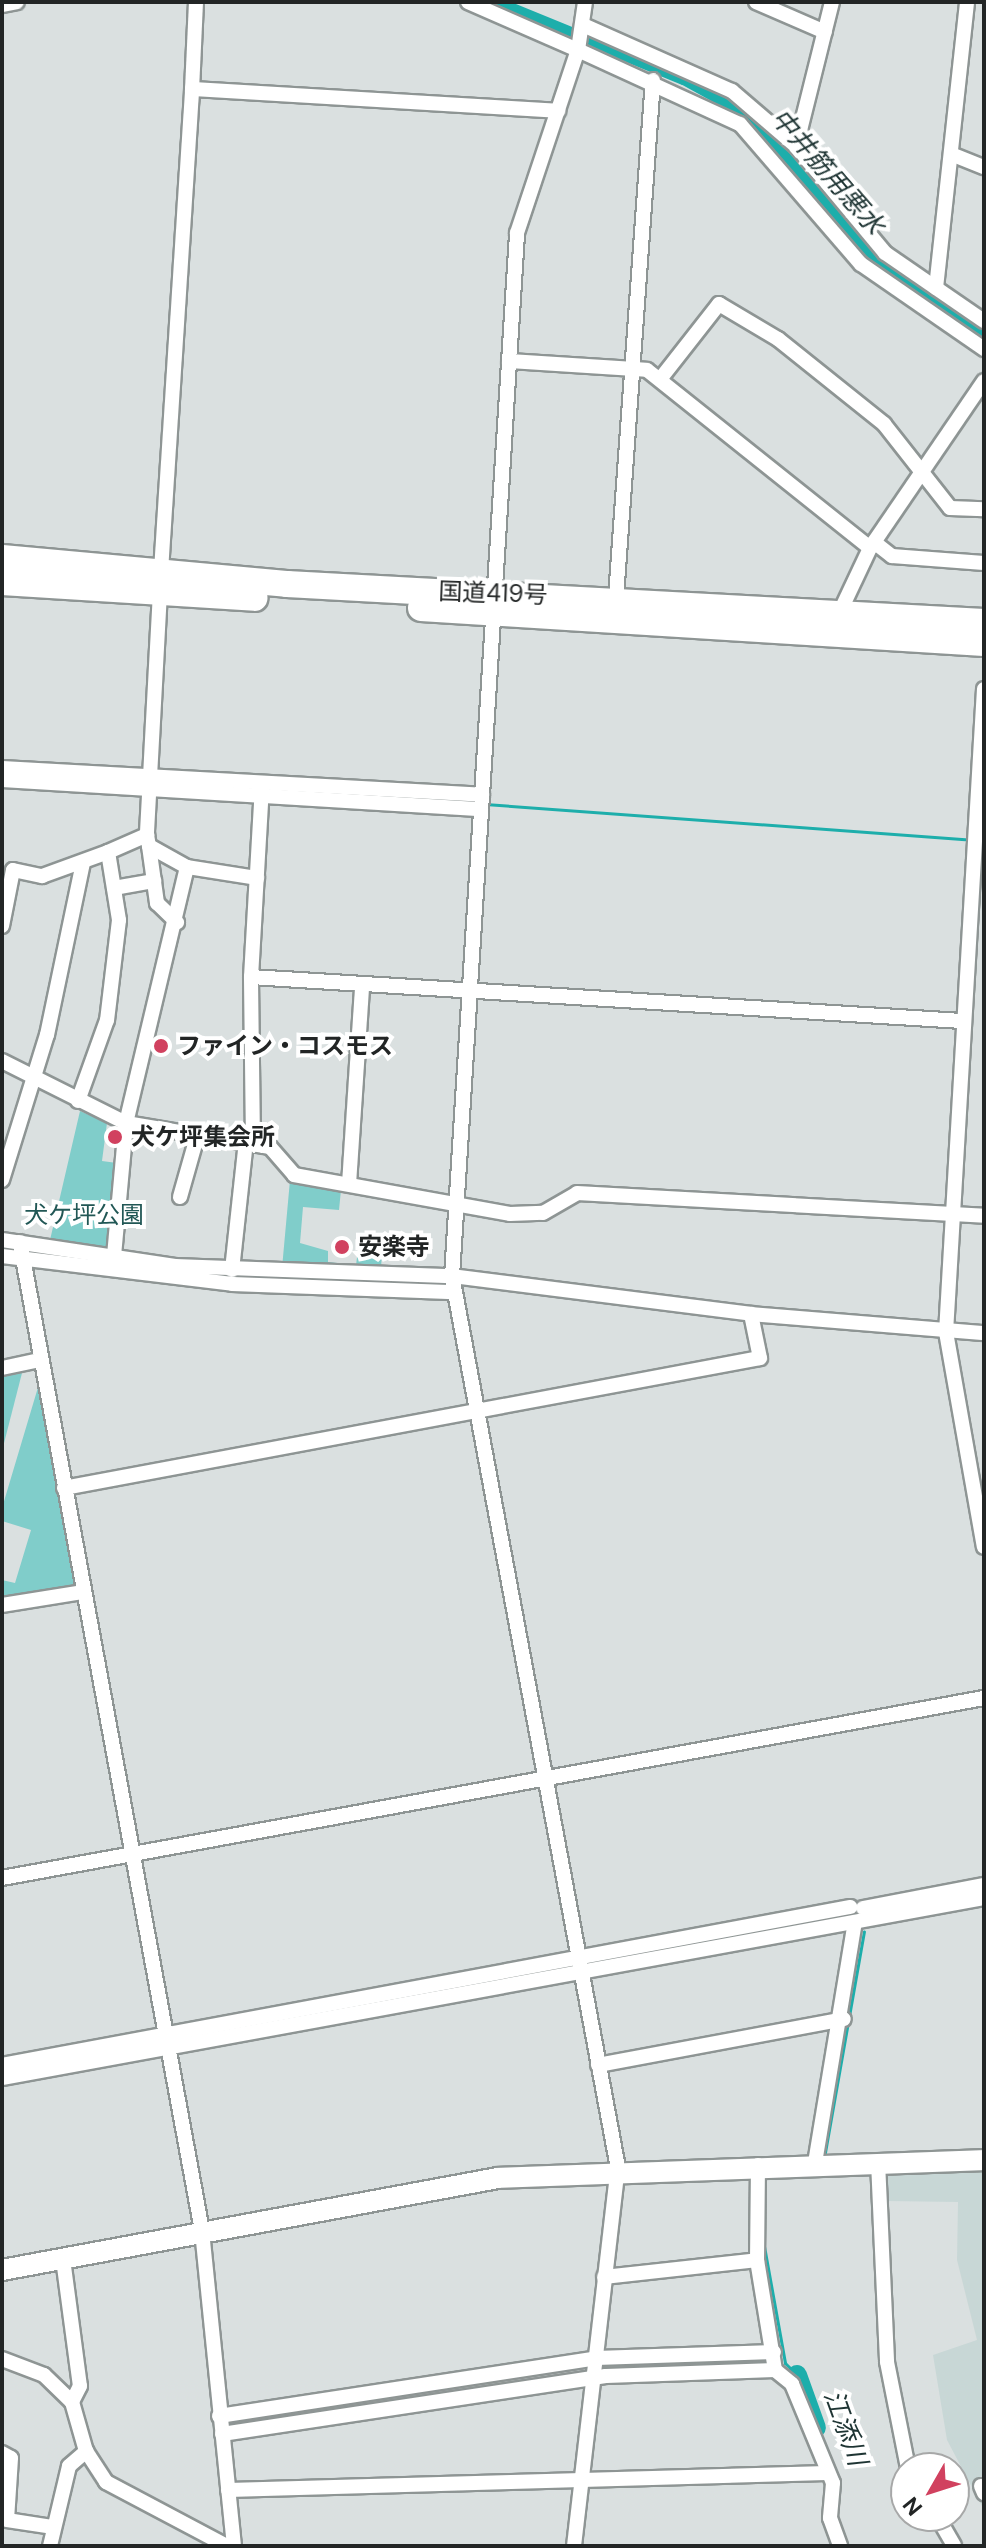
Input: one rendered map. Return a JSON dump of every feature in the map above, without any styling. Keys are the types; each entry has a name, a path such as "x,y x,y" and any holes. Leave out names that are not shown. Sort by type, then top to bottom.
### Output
{"highway":[{"name":"国道419号","path":"2,558 161,581 984,643"},
{"name":"国道419号","path":"2,582 161,581"},
{"name":"国道419号","path":"494,604 616,597 984,622"}],"street":[{"path":"2,5 17,2"},
{"path":"177,922 157,903 148,841 149,783 196,2"},
{"path":"468,2 653,80 740,124 861,264 984,349"},
{"path":"574,2546 618,2168 452,1276 518,222 578,50 585,2"},
{"path":"756,2 825,32"},
{"path":"796,146 832,2"},
{"path":"936,288 967,2"},
{"path":"583,25 732,91 796,146 885,253 984,321"},
{"path":"616,597 629,368 653,80"},
{"path":"192,89 558,111"},
{"path":"951,154 984,167"},
{"path":"801,191 820,176"},
{"path":"661,378 719,304 778,339 884,424 950,508 984,509"},
{"path":"509,361 629,368 661,378 872,545 892,556 984,563"},
{"path":"839,614 872,545 984,381"},
{"path":"984,689 946,1332 980,1499 984,1547"},
{"path":"2,768 149,783 482,802"},
{"path":"2,780 149,783"},
{"path":"232,1270 250,1142 251,977 262,790"},
{"path":"2,926 13,870 42,876 148,841 187,867 257,878"},
{"path":"78,1101 107,1020 119,920 108,852"},
{"path":"2,1180 34,1079 83,862"},
{"path":"114,1256 126,1123 177,922 187,867"},
{"path":"114,888 154,881"},
{"path":"251,977 362,987 962,1021"},
{"path":"349,1184 362,987"},
{"path":"2,1061 126,1123 197,1137 250,1142 270,1147 294,1175 457,1205 543,1213 577,1193 952,1217 984,1216"},
{"path":"180,1197 197,1137"},
{"path":"2,1240 232,1270 452,1276 751,1314 984,1333"},
{"path":"20,1242 202,2231 234,2546"},
{"path":"2,1256 232,1284 455,1292"},
{"path":"64,1488 760,1358 751,1314"},
{"path":"2,1368 40,1360"},
{"path":"2,1605 83,1592"},
{"path":"2,1878 984,1698"},
{"path":"2,2065 167,2041 579,1966 854,1915 984,1885"},
{"path":"854,1915 984,1898"},
{"path":"821,2163 844,2019 854,1915"},
{"path":"598,2065 844,2019"},
{"path":"2,2078 167,2041"},
{"path":"2,2270 498,2178 618,2168 984,2160"},
{"path":"878,2162 887,2362 905,2452"},
{"path":"758,2165 757,2260 775,2370"},
{"path":"63,2259 80,2386 72,2402"},
{"path":"604,2277 757,2260"},
{"path":"219,2416 596,2360 774,2352"},
{"path":"2,2359 44,2375 72,2402 86,2451 106,2482 227,2546"},
{"path":"222,2434 592,2379 775,2370 792,2384 827,2473 840,2546"},
{"path":"50,2546 69,2466 86,2451"},
{"path":"2,2453 11,2458 7,2520 53,2527"},
{"path":"228,2490 827,2473"}],"shaded area":[{"path":"984,2169 984,2510 970,2484 970,2452 953,2452 947,2440 933,2355 977,2340 957,2260 958,2202 886,2201 883,2171"}],"green space":[{"name":"犬ケ坪公園","path":"80,1111 107,1123 102,1161 117,1163 110,1248 50,1240"},
{"path":"290,1180 341,1190 339,1210 303,1207 300,1243 328,1251 328,1262 356,1265 358,1250 382,1252 381,1268 282,1268"},
{"path":"22,1373 2,1451 2,1377"},
{"path":"39,1384 77,1586 2,1600 2,1580 15,1583 31,1530 2,1521 2,1508"}],"waterway":[{"name":"中井筋用悪水","path":"495,2 684,79 749,115 872,258 984,334"},
{"path":"485,804 972,840"},
{"path":"824,2158 864,1932"},
{"path":"802,2177 820,2173"},
{"path":"764,2246 785,2363 797,2375"},
{"path":"599,2369 765,2363"},
{"name":"江添川","path":"797,2375 816,2428"}],"place":[{"name":"ファイン・コスモス","path":"161,1046"},
{"name":"犬ケ坪集会所","path":"115,1137"},
{"name":"安楽寺","path":"342,1247"}]}
